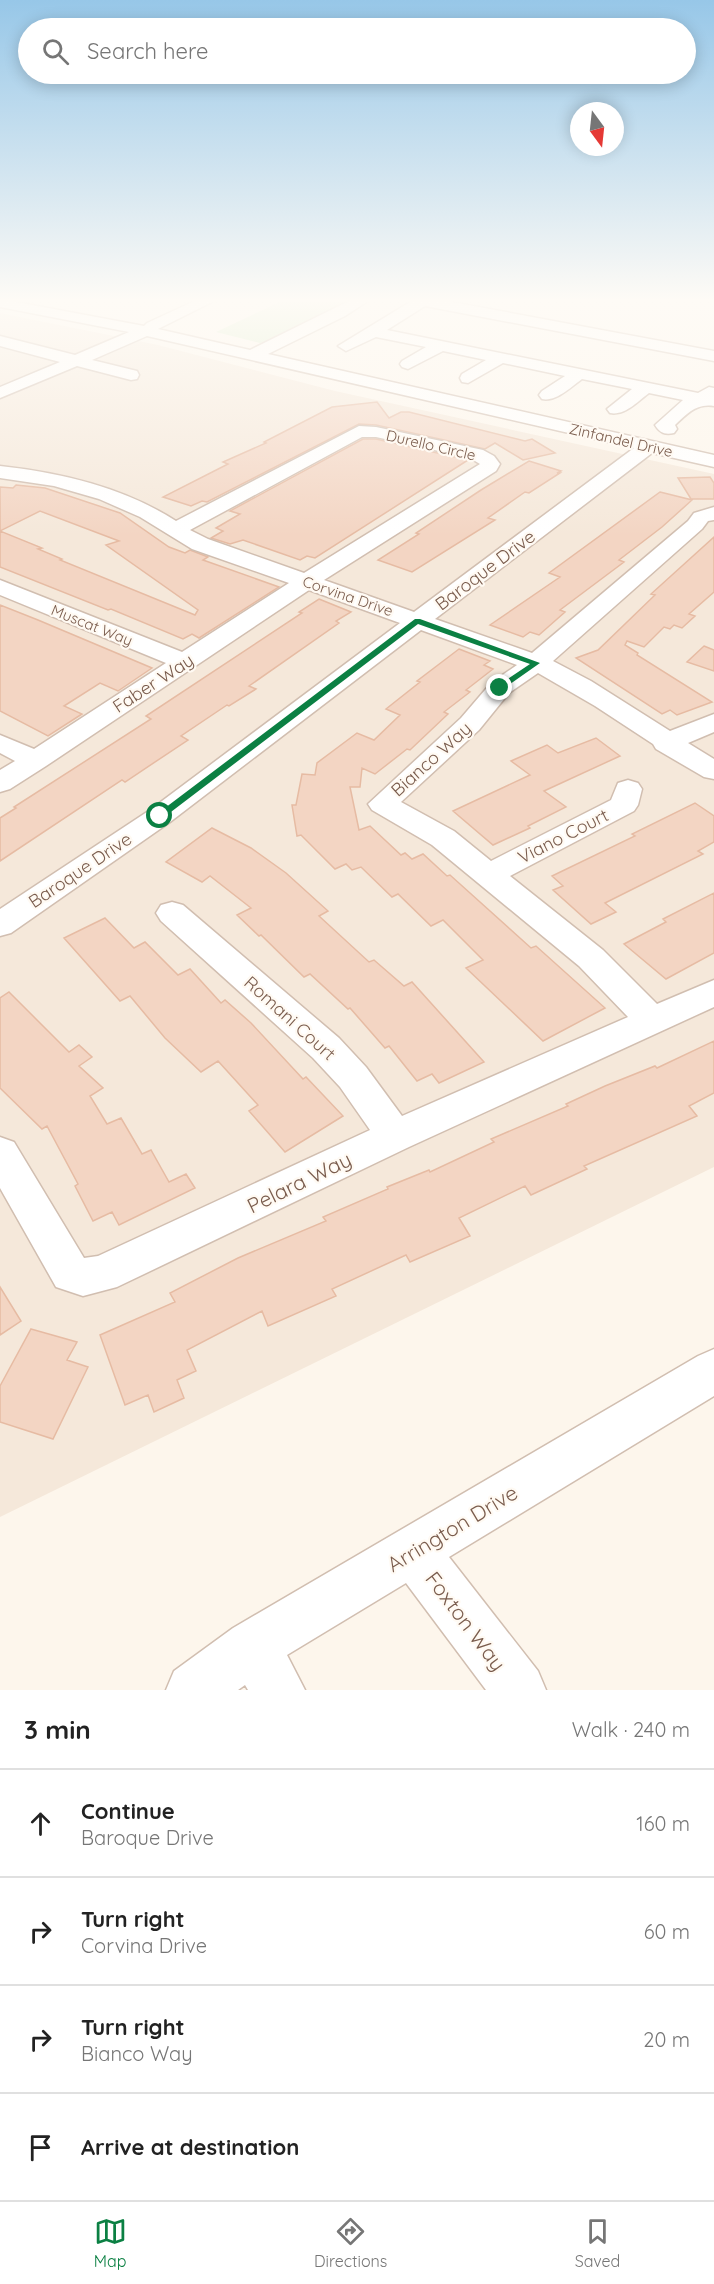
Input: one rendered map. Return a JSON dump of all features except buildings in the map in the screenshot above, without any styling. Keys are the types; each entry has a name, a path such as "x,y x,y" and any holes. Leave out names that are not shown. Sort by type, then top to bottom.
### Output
{"street":[{"path":"0,393 36,378"},
{"name":"Zinfandel Drive","path":"359,378 493,411 538,416 638,437 660,438 714,461"},
{"name":"Zinfandel Drive","path":"376,378 714,450"},
{"path":"548,395 573,378"},
{"path":"599,378 645,387 708,394"},
{"path":"640,378 708,394"},
{"path":"616,409 645,387"},
{"name":"Baroque Drive","path":"0,924 160,816 660,438 680,427 702,405 708,394"},
{"name":"Durello Circle","path":"175,530 359,431 376,432 476,454 488,460 489,467 306,582"},
{"path":"660,438 669,446 714,455"},
{"name":"Corvina Drive","path":"0,472 57,481 96,491 139,508 200,544 536,663 566,676 666,743 714,771"},
{"name":"Bianco Way","path":"652,1020 591,958 443,838 382,804 470,724 500,688 536,663 695,525 701,517 714,513"},
{"name":"Faber Way","path":"0,783 306,582"},
{"name":"Muscat Way","path":"0,587 185,662"},
{"path":"666,743 714,722"},
{"path":"0,743 36,760"},
{"name":"Viano Court","path":"488,875 624,805 628,789"},
{"name":"Romani Court","path":"172,914 326,1048 353,1077 395,1136"},
{"name":"Pelara Way","path":"0,1153 71,1274 83,1277 113,1271 395,1136 714,993"},
{"name":"Arrington Drive","path":"193,1690 265,1669 413,1551 714,1371"},
{"name":"Foxton Way","path":"413,1551 519,1690"}],"shaded area":[{"path":"0,378 284,378 714,474 714,1167 0,1517"}],"route":[{"path":"160,816 417,621 536,663 500,688"}]}
